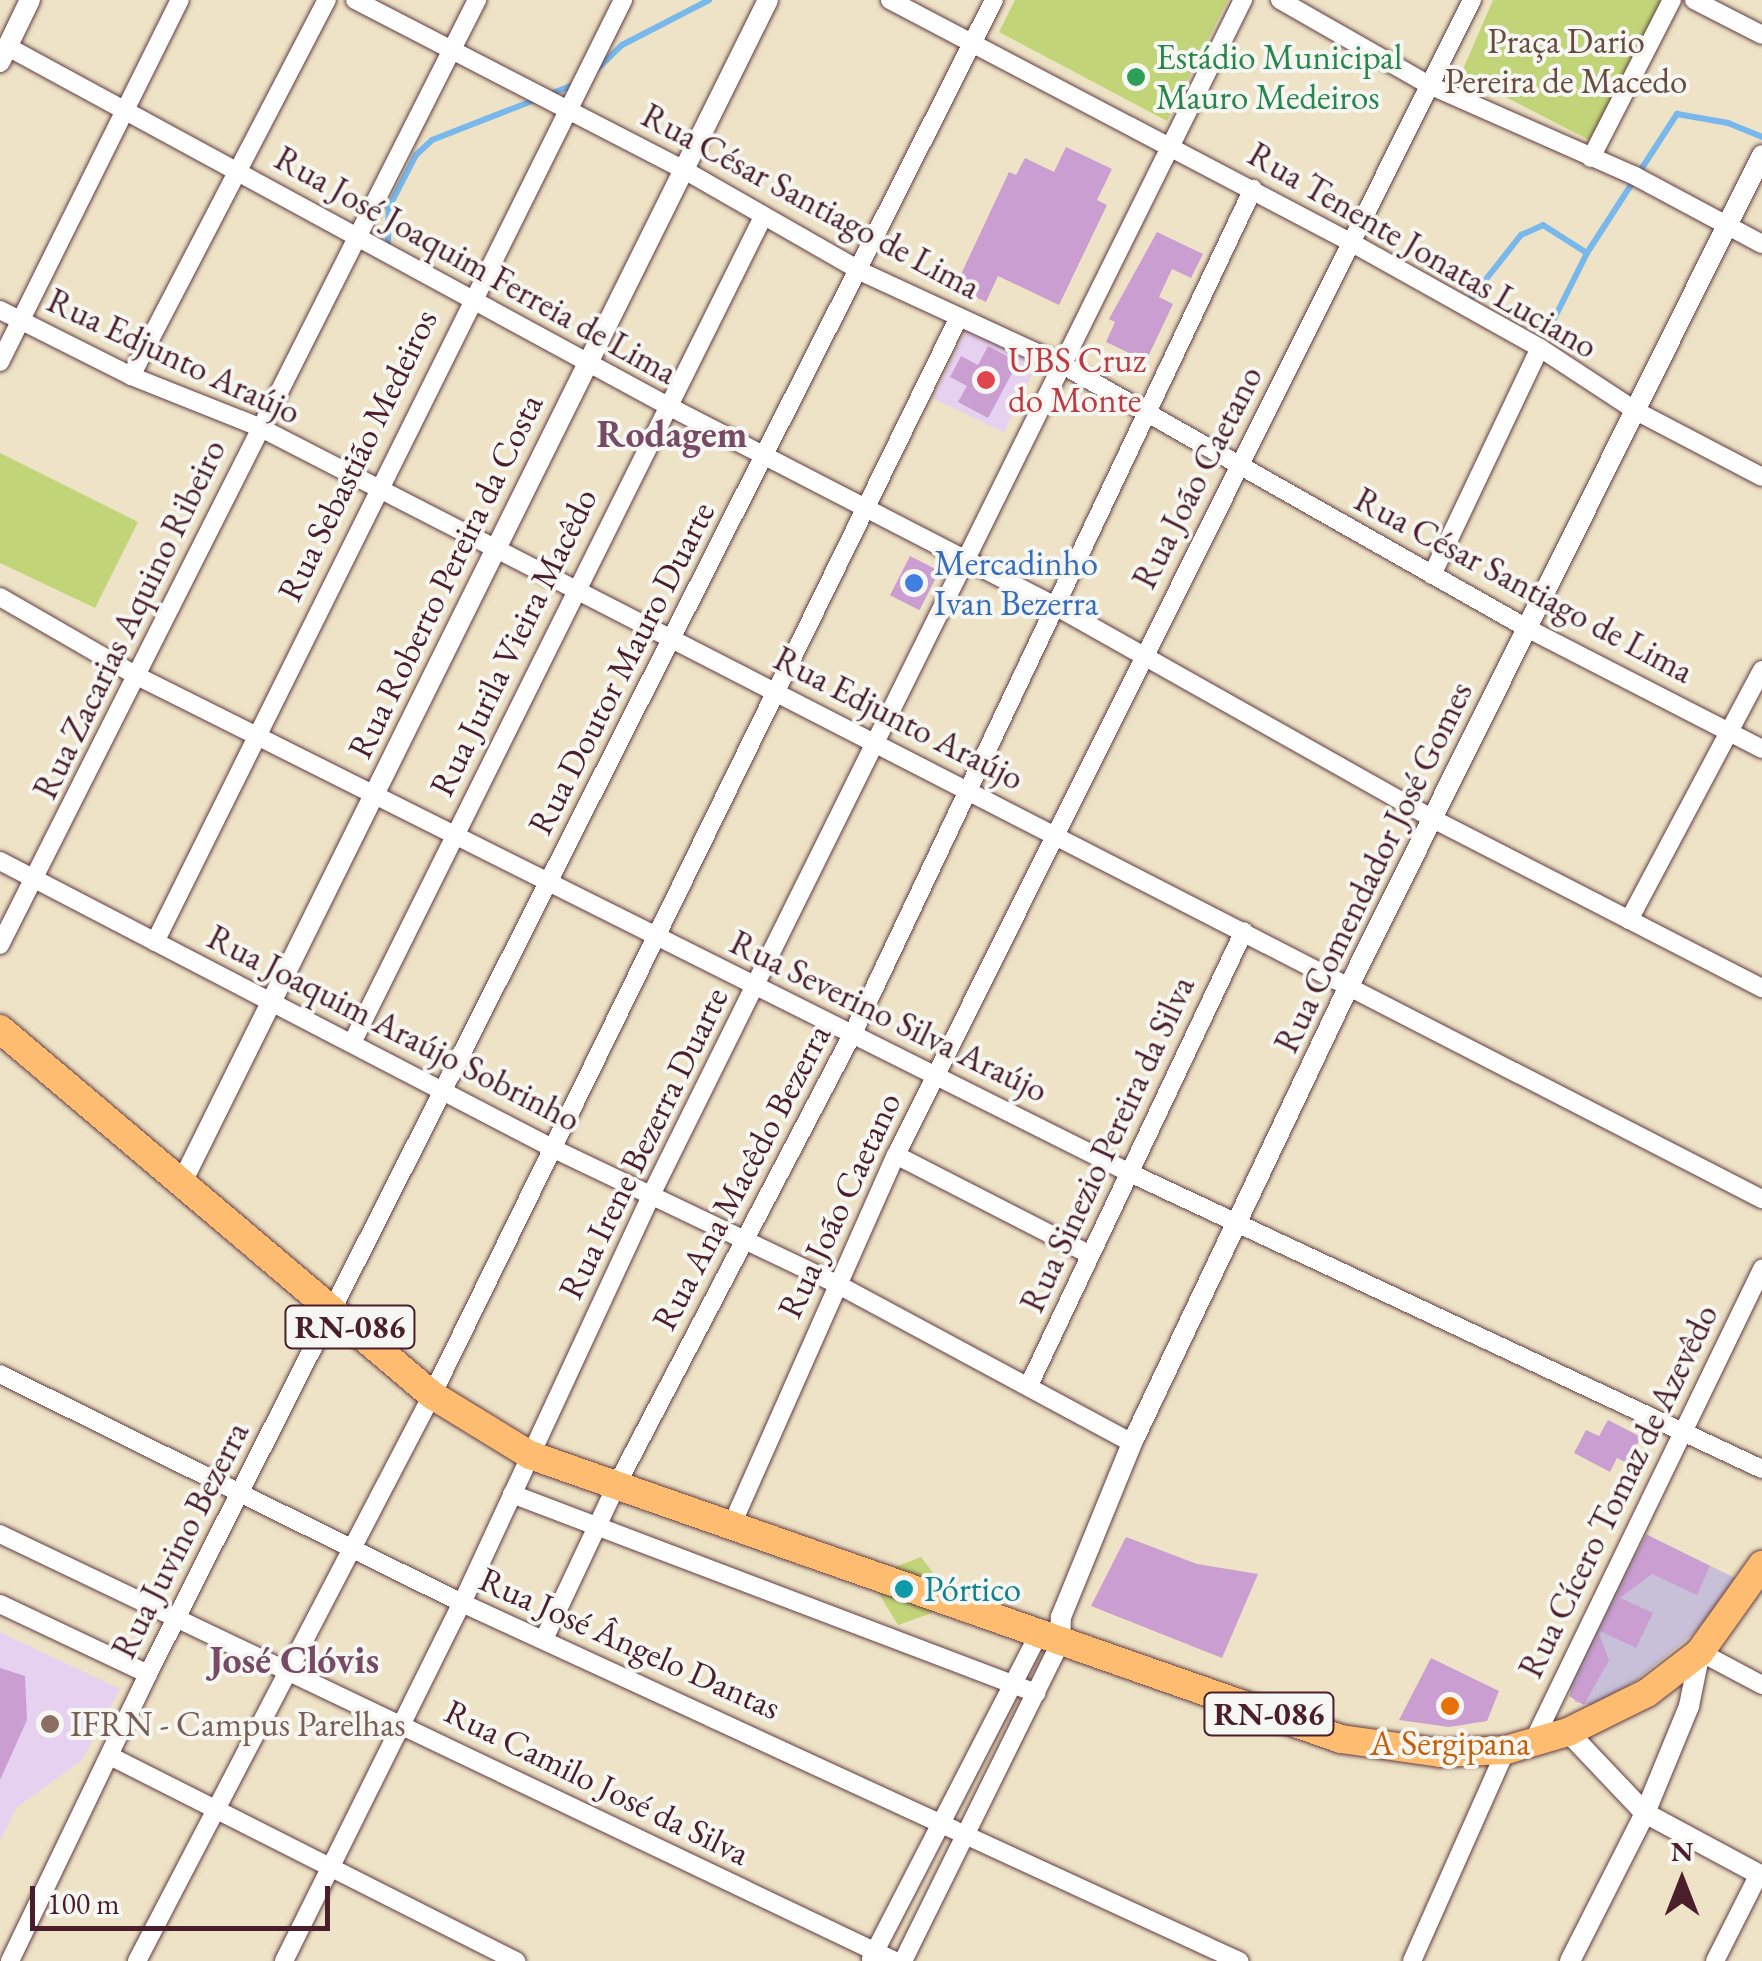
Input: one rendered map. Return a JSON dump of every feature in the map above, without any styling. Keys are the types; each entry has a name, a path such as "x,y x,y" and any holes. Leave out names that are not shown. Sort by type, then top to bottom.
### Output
{"main road":[{"name":"RN-086","path":"0,1029 432,1396 530,1455 730,1529 1053,1631 1341,1739 1440,1753 1520,1746 1568,1732 1646,1692 1700,1652 1762,1565"}],"street":[{"path":"6,40 30,0"},
{"path":"0,362 180,0"},
{"path":"131,376 326,0"},
{"name":"Rua César Santiago de Lima","path":"355,0 686,170 762,218 862,272 1060,364 1149,419 1525,627 1762,749"},
{"name":"Rua Zacarias Aquino Ribeiro","path":"0,945 37,880 259,427 477,0"},
{"name":"Rua Sebastião Medeiros","path":"155,942 375,491 623,0"},
{"name":"Rua Roberto Pereira da Costa","path":"182,1182 375,796 490,549 686,170 768,0"},
{"name":"Rua Tenente Jonatas Luciano","path":"890,0 1354,244 1540,348 1636,412 1762,477"},
{"name":"Rua Doutor Mauro Duarte","path":"334,1312 448,1091 548,883 862,272 994,0"},
{"name":"Rua Irene Bezerra Duarte","path":"284,1961 462,1603 651,1194 878,744 1166,143 1243,0"},
{"path":"1280,0 1429,84 1591,158 1762,244"},
{"name":"Rua João Caetano","path":"730,1529 834,1283 896,1155 1058,835 1143,655 1354,244 1472,0"},
{"path":"1591,158 1672,0"},
{"path":"1694,0 1762,35"},
{"name":"Rua José Joaquim Ferreia de Lima","path":"6,40 122,113 472,298 666,406 1056,607 1436,820 1762,988"},
{"name":"Rua Comendador José Gomes","path":"1053,1631 1132,1443 1348,988 1436,820 1525,627 1762,155"},
{"name":"Rua Ana Macêdo Bezerra","path":"545,1638 615,1488 854,1031 1149,419 1253,189"},
{"name":"Rua Jurila Vieira Macêdo","path":"352,1042 762,218"},
{"name":"Rua Edjunto Araújo","path":"0,310 131,376 259,427 375,491 1058,835 1762,1200"},
{"path":"137,1961 432,1396 959,317"},
{"path":"1432,575 1540,348"},
{"name":"Rua Severino Silva Araújo","path":"0,596 138,676 656,938 854,1031 1130,1173 1239,1219 1762,1469"},
{"path":"1630,920 1762,670"},
{"name":"Rua Joaquim Araújo Sobrinho","path":"0,862 554,1149 834,1283 1132,1443"},
{"name":"Rua Sinezio Pereira da Silva","path":"1029,1385 1244,931"},
{"path":"896,1155 1088,1254"},
{"name":"Rua Cícero Tomaz de Azevêdo","path":"1412,1961 1762,1268"},
{"name":"Rua Juvino Bezerra","path":"10,1961 112,1757 148,1674 180,1619 238,1496 334,1312"},
{"name":"Rua José Ângelo Dantas","path":"0,1374 238,1496 462,1603 1239,1961"},
{"path":"512,1494 597,1530 1036,1693"},
{"name":"Rua Camilo José da Silva","path":"0,1534 401,1724 873,1956 895,1961"},
{"path":"0,1604 148,1674"},
{"path":"873,1956 1013,1685 1053,1631"},
{"path":"903,1961 1036,1693 1053,1631"},
{"path":"1570,1961 1645,1813 1689,1706 1700,1652 1762,1685"},
{"path":"1568,1732 1645,1813 1760,1875 1715,1961"},
{"path":"112,1757 516,1961"}],"shaded area":[{"name":"UBS Cruz do Monte","path":"968,326 1039,361 1004,433 933,398"},
{"path":"1646,1534 1739,1580 1693,1634 1634,1682 1592,1705 1575,1702 1567,1682"},
{"name":"IFRN - Campus Parelhas","path":"0,1632 120,1689 82,1760 16,1808 0,1841"}],"green space":[{"name":"Estádio Municipal Mauro Medeiros","path":"1015,0 1228,0 1167,121 999,32"},
{"name":"Praça Dario Pereira de Macedo","path":"1493,0 1668,0 1593,142 1461,74"},
{"path":"0,453 138,522 95,608 0,563"},
{"path":"921,1557 943,1586 932,1613 898,1625 879,1594 890,1569"}],"building":[{"path":"1066,147 1112,169 1097,200 1107,205 1059,305 998,276 986,302 955,287 1009,172 1016,175 1025,158 1054,172"},
{"path":"1157,232 1203,254 1191,278 1172,269 1159,297 1173,304 1146,361 1106,342 1115,322 1109,319"},
{"path":"988,346 1018,362 988,418 958,402 967,386 950,377 961,356 978,365"},
{"name":"Mercadinho Ivan Bezerra","path":"910,556 939,571 919,610 890,595"},
{"path":"1608,1420 1641,1437 1627,1463 1617,1458 1610,1472 1574,1453 1586,1430 1599,1436"},
{"path":"1647,1535 1710,1566 1697,1595 1652,1574 1620,1598 1653,1613 1636,1648 1600,1631"},
{"path":"1126,1537 1197,1564 1258,1574 1222,1658 1091,1606"},
{"path":"1599,1634 1609,1660 1584,1705 1569,1696"},
{"name":"A Sergipana","path":"1431,1658 1499,1691 1487,1721 1449,1727 1399,1720"},
{"path":"0,1668 25,1676 27,1720 0,1780"}],"waterway":[{"path":"594,72 622,45 709,0"},
{"path":"388,246 389,207 416,155 432,140 576,84"},
{"path":"1472,297 1521,235 1543,225 1587,253 1677,114 1728,123 1762,137"},
{"path":"1551,325 1587,253"}],"place":[{"name":"Estádio Municipal Mauro Medeiros","path":"1136,77"},
{"name":"UBS Cruz do Monte","path":"986,380"},
{"name":"Mercadinho Ivan Bezerra","path":"914,583"},
{"name":"Pórtico","path":"904,1589"},
{"name":"A Sergipana","path":"1450,1706"},
{"name":"IFRN - Campus Parelhas","path":"50,1724"}],"district":[{"name":"Rodagem","path":"672,434"},
{"name":"José Clóvis","path":"294,1660"}]}
